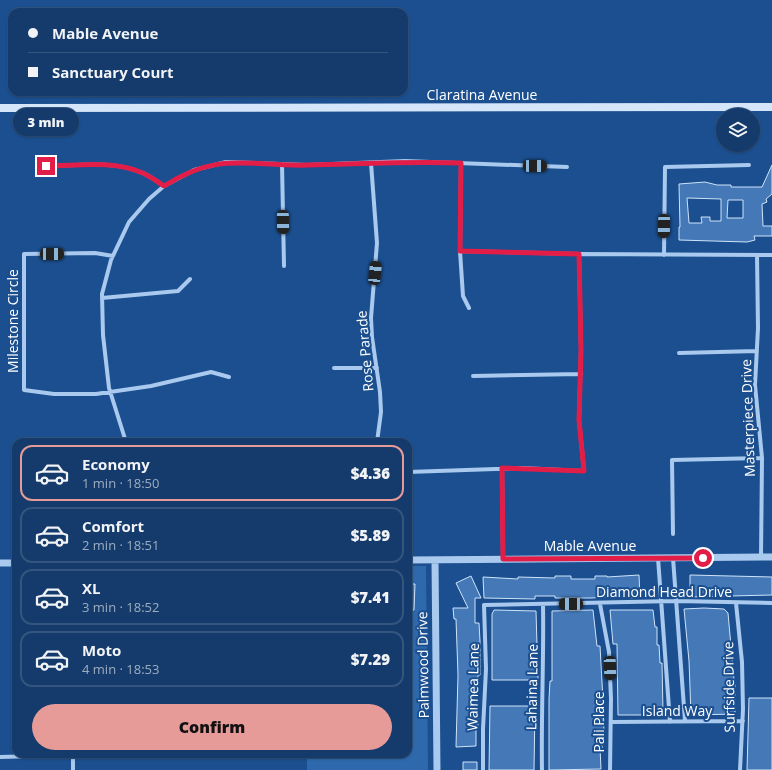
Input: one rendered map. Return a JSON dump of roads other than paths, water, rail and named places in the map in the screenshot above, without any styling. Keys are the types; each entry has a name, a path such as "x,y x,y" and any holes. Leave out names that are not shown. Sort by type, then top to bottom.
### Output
{"main road":[{"name":"Claratina Avenue","path":"0,108 772,107"}],"street":[{"path":"125,438 111,393 103,335 102,298 113,256 130,222 138,210 164,186 187,173 211,165 241,162 307,165 405,161 567,167"},
{"name":"Rose Parade","path":"371,163 377,243 372,318 380,412 377,438"},
{"path":"461,163 460,251 463,296 469,308"},
{"path":"282,164 284,266"},
{"path":"664,255 665,167 749,165"},
{"path":"46,166 115,166 128,168 149,176 164,186"},
{"path":"460,251 664,255 772,254"},
{"name":"Milestone Circle","path":"111,393 68,395 24,390 24,254 95,253 113,256"},
{"path":"412,472 502,468 584,471 579,420 581,374 579,254"},
{"name":"Masterpiece Drive","path":"757,255 757,351 755,385 762,458 761,557"},
{"path":"102,298 178,291 190,279"},
{"path":"679,353 757,351"},
{"path":"334,368 376,368"},
{"path":"111,393 164,384 211,372 229,377"},
{"path":"473,376 581,374"},
{"path":"673,534 672,460 762,458"},
{"path":"502,468 503,559"},
{"name":"Mable Avenue","path":"412,560 772,557"},
{"path":"658,558 670,722"},
{"path":"673,558 682,664 685,722"},
{"name":"Palmwood Drive","path":"434,560 437,770"},
{"path":"0,563 12,563"},
{"name":"Diamond Head Drive","path":"484,605 600,604 676,601 772,603"},
{"name":"Surfside Drive","path":"736,603 742,662 743,721 740,770"},
{"name":"Lahaina Lane","path":"542,604 544,657 541,712 542,770"},
{"name":"Pali Place","path":"600,604 610,652 610,770"},
{"name":"Waimea Lane","path":"483,770 483,729 486,669 484,605"},
{"name":"Island Way","path":"611,722 743,721"},
{"path":"0,756 12,756"},
{"path":"73,758 73,770"}]}
